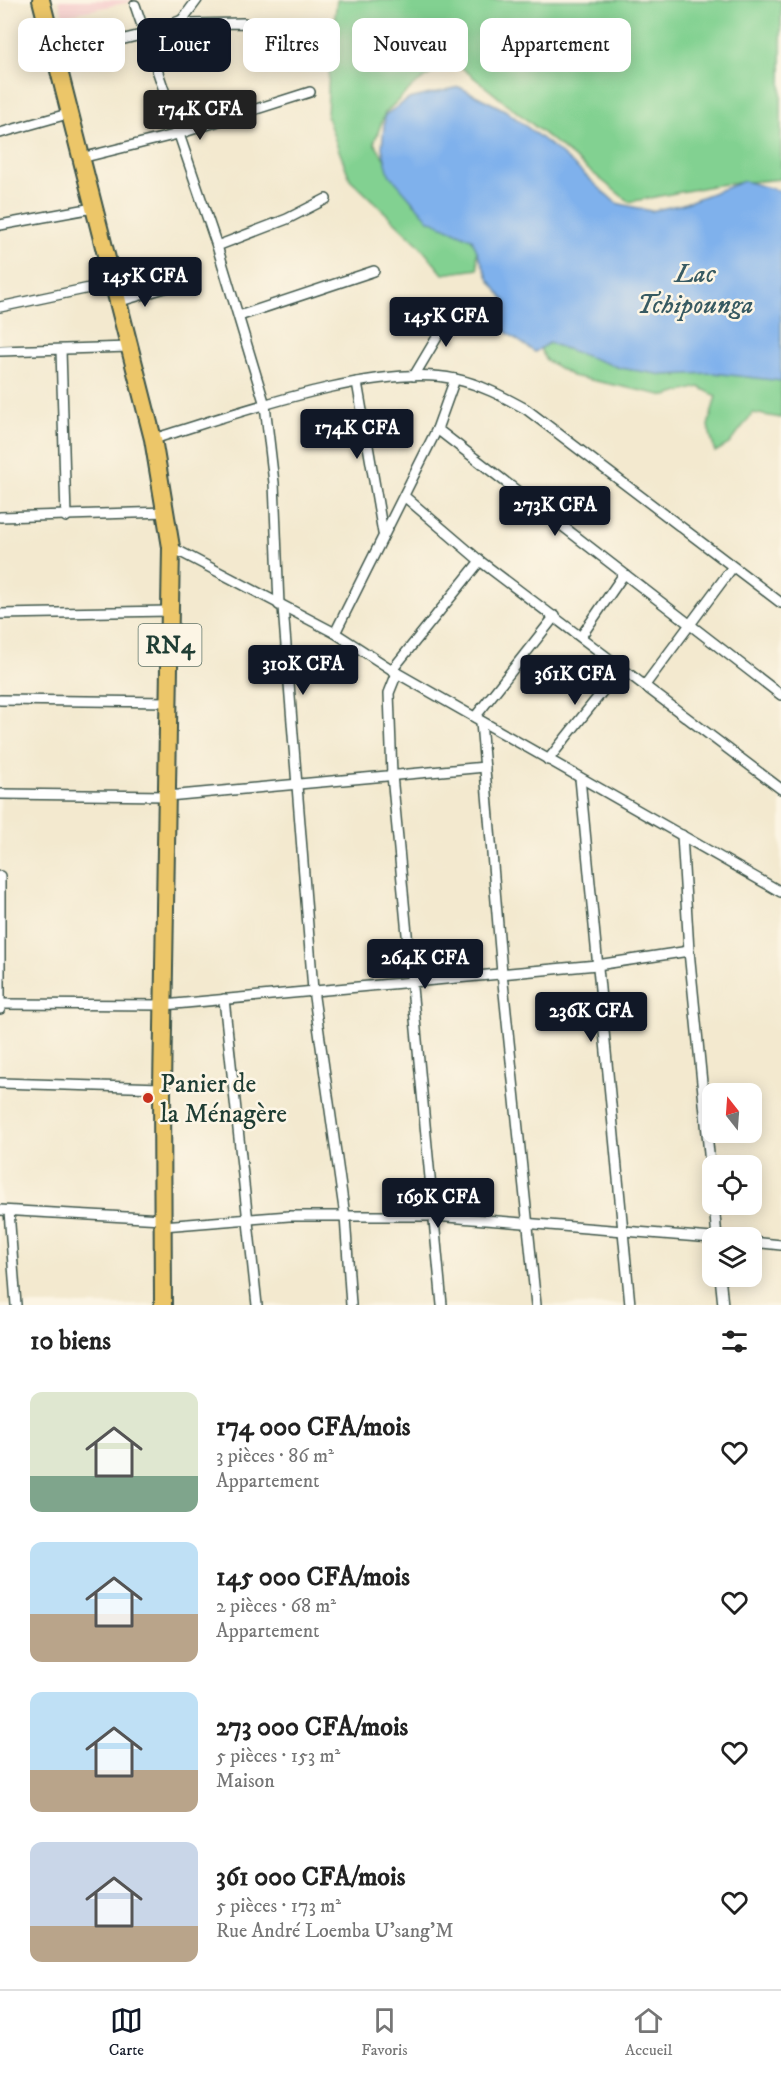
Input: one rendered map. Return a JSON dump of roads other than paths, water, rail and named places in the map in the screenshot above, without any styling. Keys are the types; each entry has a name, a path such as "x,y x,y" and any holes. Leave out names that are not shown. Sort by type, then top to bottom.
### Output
{"highway":[{"name":"RN4","path":"41,0 46,18"},
{"name":"RN4","path":"59,72 153,439 167,512 171,547 162,1088 163,1305"}],"street":[{"path":"184,18 197,0"},
{"path":"135,5 139,18"},
{"path":"158,72 217,246 265,405 274,483 281,606 313,990 345,1216 351,1305"},
{"path":"81,158 178,134 310,92"},
{"path":"0,133 71,113"},
{"path":"217,246 287,219 326,199"},
{"path":"0,225 93,208"},
{"path":"239,316 374,271"},
{"path":"0,307 112,283"},
{"path":"117,302 165,288"},
{"path":"414,376 455,307"},
{"path":"0,351 130,347"},
{"path":"61,350 66,517"},
{"path":"153,439 265,405 357,382 414,376 455,379 504,397 526,409 732,568 781,603"},
{"path":"335,633 436,429 455,379"},
{"path":"357,382 383,533"},
{"path":"436,429 781,695"},
{"path":"404,496 480,561 582,635 621,668 781,789"},
{"path":"0,511 0,525"},
{"path":"0,517 66,517 167,512"},
{"path":"171,547 335,633 394,671 781,892"},
{"path":"442,1305 392,775 389,693 394,671 480,561"},
{"path":"645,685 732,568"},
{"path":"582,635 624,574"},
{"path":"0,614 170,611"},
{"path":"536,1305 502,973 485,767 478,719 555,616"},
{"path":"548,760 621,668"},
{"path":"0,700 170,702"},
{"path":"0,794 168,796 485,767"},
{"path":"580,778 630,1305"},
{"path":"682,835 689,951 709,1155"},
{"path":"0,876 0,1009"},
{"path":"0,1004 164,1005 597,965 689,951"},
{"path":"224,999 257,1305"},
{"path":"0,1083 162,1088"},
{"path":"16,1305 5,1210 162,1223 345,1216 434,1216 702,1237"},
{"path":"762,1243 781,1245"},
{"path":"721,1287 723,1305"}],"water":[{"name":"Lac Tchipounga","path":"459,87 505,110 564,156 616,203 651,211 683,204 744,181 781,191 781,381 713,373 664,375 620,368 549,343 535,352 500,328 506,302 489,280 472,239 429,220 389,174 382,148 385,115 409,99"}],"place":[{"name":"Panier de la Ménagère","path":"148,1098"}]}
